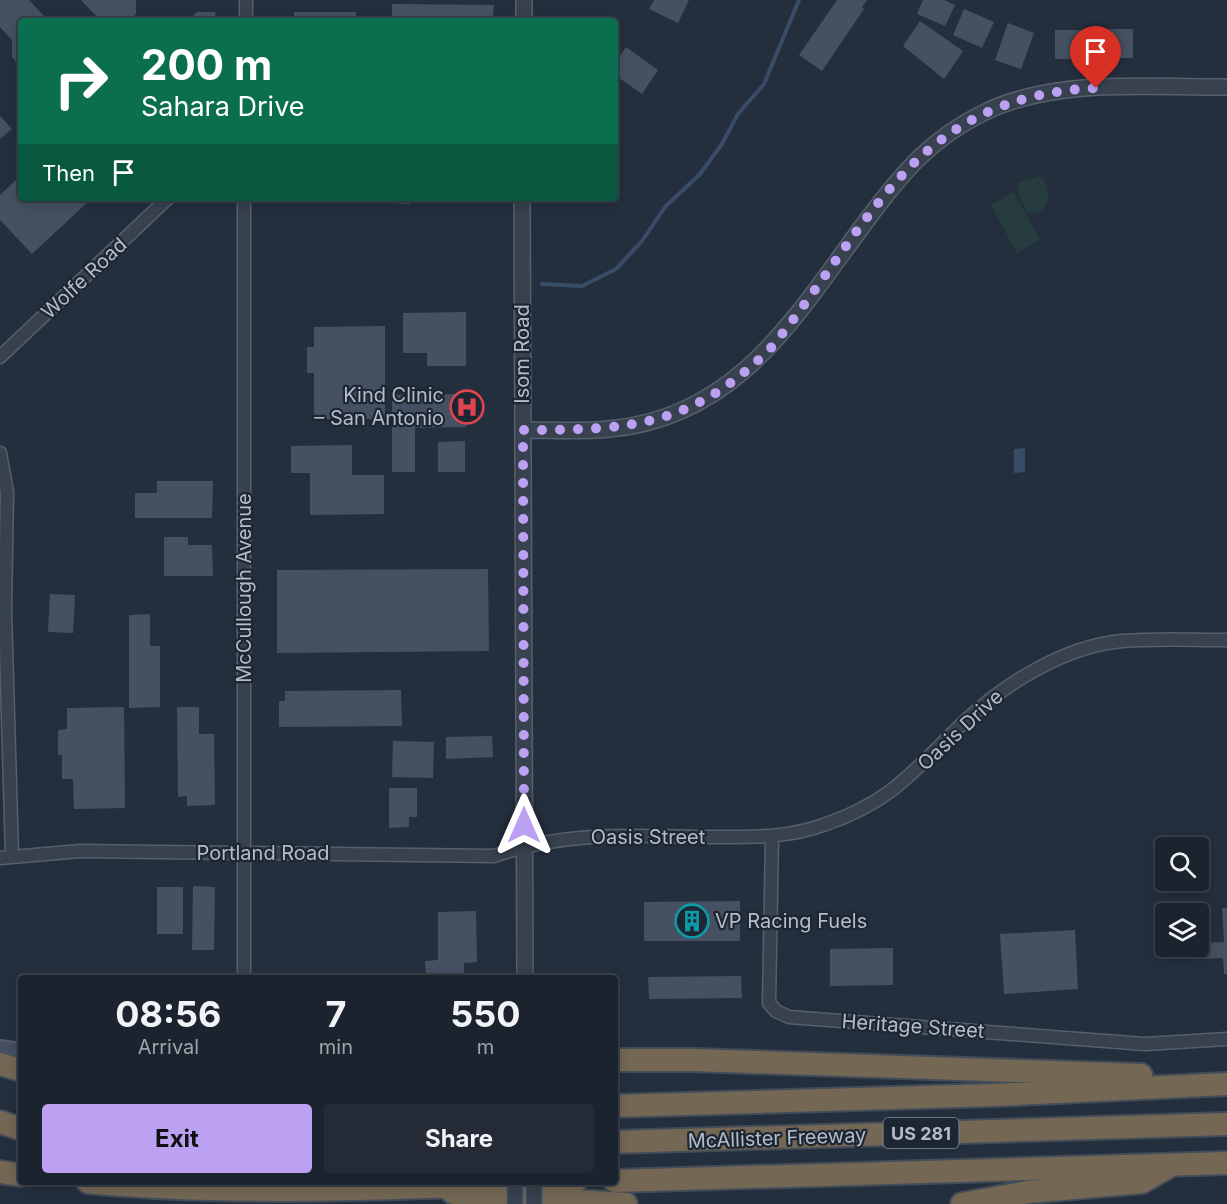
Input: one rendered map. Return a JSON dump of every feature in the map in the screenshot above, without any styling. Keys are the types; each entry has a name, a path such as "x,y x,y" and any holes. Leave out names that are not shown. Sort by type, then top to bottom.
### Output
{"highway":[{"path":"618,1060 693,1060 1227,1077"},
{"path":"0,1064 18,1069"},
{"path":"618,1106 994,1095 1227,1084"},
{"path":"0,1122 18,1128"},
{"name":"McAllister Freeway","path":"618,1142 1227,1124"},
{"path":"0,1131 18,1134"},
{"name":"McAllister Freeway","path":"618,1181 1227,1162"},
{"path":"962,1204 1028,1192 1142,1182 1173,1164"},
{"path":"0,1172 18,1174"},
{"path":"149,1185 251,1190 468,1185"},
{"path":"433,1186 486,1203 560,1200 626,1204"}],"main road":[{"path":"0,1049 18,1052"}],"street":[{"path":"246,0 246,18"},
{"path":"524,0 524,18"},
{"path":"523,430 608,429 634,426 684,410 730,384 751,368 786,329 902,174 945,135 987,111 1030,96 1065,90 1227,87"},
{"name":"Wolfe Road","path":"0,357 165,201"},
{"name":"McCullough Avenue","path":"244,201 244,975"},
{"name":"Isom Road","path":"522,201 525,975"},
{"path":"0,453 7,492 6,857"},
{"name":"Oasis Drive","path":"772,838 824,825 872,804 914,774 963,722 1008,686 1045,665 1092,647 1122,641 1227,640"},
{"name":"Oasis Street","path":"524,846 548,840 601,836 772,838"},
{"name":"Heritage Street","path":"772,838 769,1003 776,1011 789,1017 1146,1044 1227,1039"},
{"name":"Portland Road","path":"6,857 80,851 494,856 524,846"},
{"path":"515,1185 515,1204"},
{"path":"534,1185 534,1204"}],"green space":[{"path":"1039,176 1044,179 1049,197 1042,211 1027,212 1017,191 1019,182"},
{"path":"1014,192 1040,240 1017,253 991,205"}],"water":[{"path":"1025,448 1025,472 1014,473 1014,449"}],"building":[{"path":"0,0 29,0 46,18 18,18 18,64 12,57 12,40 0,27"},
{"path":"81,0 136,0 136,14 132,18 98,18"},
{"path":"654,0 689,0 678,23 649,9"},
{"path":"837,0 867,0 862,7 864,9 822,71 799,55"},
{"path":"923,0 944,0 955,5 945,26 917,14"},
{"path":"392,4 494,5 493,18 392,18"},
{"path":"964,9 994,22 982,48 953,35"},
{"path":"197,12 215,12 216,18 191,18"},
{"path":"294,12 356,12 356,18 294,18"},
{"path":"920,21 963,51 944,79 903,46"},
{"path":"1008,23 1034,33 1021,69 995,60"},
{"path":"1101,29 1133,29 1133,58 1101,58"},
{"path":"1055,30 1087,30 1087,59 1055,59"},
{"path":"626,47 658,70 642,94 618,77 618,59"},
{"path":"0,116 12,129 0,139"},
{"path":"18,178 18,201 89,201 32,254 0,220 0,195"},
{"path":"389,201 410,201 410,204 389,203"},
{"path":"466,312 466,366 427,366 427,353 403,353 403,313"},
{"path":"385,326 385,419 314,419 314,373 307,373 307,347 314,347 314,327"},
{"path":"465,394 466,427 415,428 415,472 392,472 392,395"},
{"path":"465,441 465,472 438,472 438,442"},
{"path":"352,445 352,475 384,475 384,514 310,515 310,473 291,473 291,446"},
{"path":"157,481 213,481 212,518 135,518 135,493 157,493"},
{"path":"164,537 188,537 188,545 212,545 213,576 164,576"},
{"path":"488,569 489,651 277,653 277,570"},
{"path":"50,594 75,595 73,633 48,632"},
{"path":"150,614 150,646 160,646 160,707 129,708 129,615"},
{"path":"401,690 402,726 279,727 279,701 285,701 285,691"},
{"path":"124,707 125,808 74,809 73,779 62,779 62,755 58,755 58,730 67,729 67,708"},
{"path":"177,707 199,707 199,734 214,734 215,805 187,806 187,796 178,797"},
{"path":"492,736 493,757 446,759 446,737"},
{"path":"393,741 434,742 433,778 392,777"},
{"path":"389,788 417,788 417,817 409,817 409,827 389,828"},
{"path":"193,886 215,887 214,950 192,950"},
{"path":"157,887 183,887 183,934 157,934"},
{"name":"VP Racing Fuels","path":"740,901 740,941 644,941 644,902"},
{"path":"1222,908 1227,908 1227,974 1224,974 1223,958 1203,959 1203,957 1209,957 1209,943 1224,942"},
{"path":"476,911 477,962 464,963 464,975 426,975 425,961 438,960 438,912"},
{"path":"1075,930 1078,989 1004,994 1000,934"},
{"path":"893,948 893,985 830,986 830,949"},
{"path":"741,976 742,998 649,999 648,977"}],"waterway":[{"path":"542,284 582,286 616,269 642,241 665,207 700,174 722,144 738,114 764,84 799,0"}],"place":[{"name":"Kind Clinic – San Antonio","path":"467,407"},
{"name":"VP Racing Fuels","path":"692,921"}],"route":[{"path":"524,825 523,430 608,429 634,426 684,410 708,398 751,368 770,349 902,174 920,154 963,123 1012,101 1038,94 1096,88"}]}
